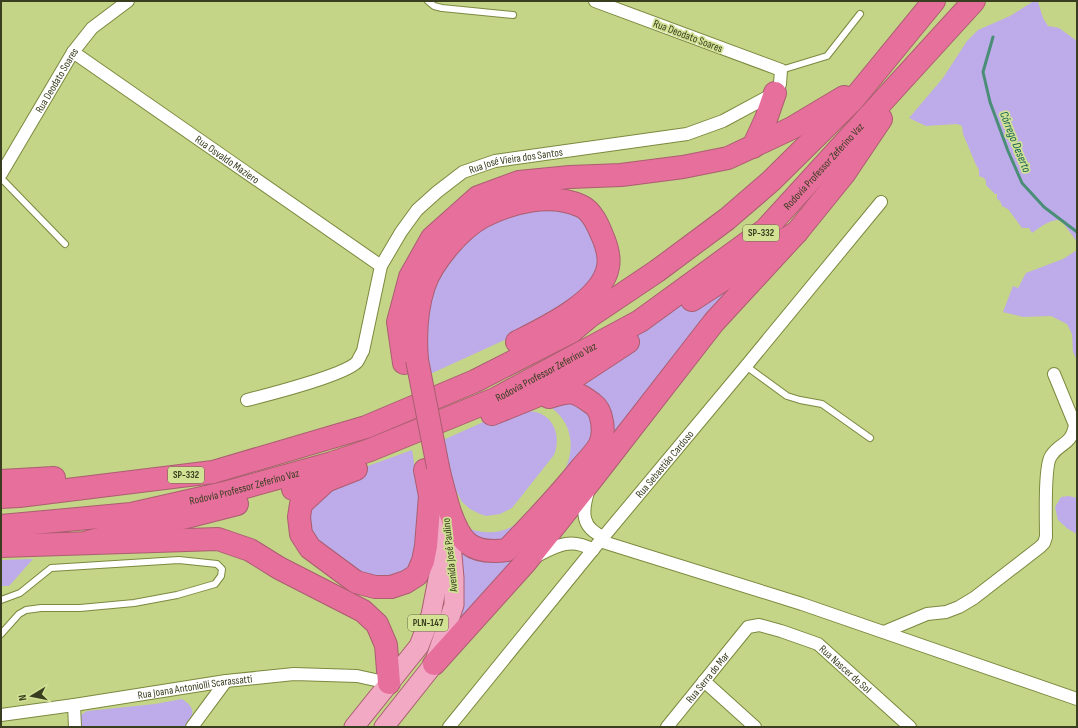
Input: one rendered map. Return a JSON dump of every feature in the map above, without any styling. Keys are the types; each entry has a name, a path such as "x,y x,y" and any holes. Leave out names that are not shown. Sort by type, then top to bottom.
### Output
{"highway":[{"name":"Rodovia Professor Zeferino Vaz","path":"1,497 213,472 366,427 475,381 572,332 590,316 658,271 727,219 771,181 852,101 934,1"},
{"name":"Rodovia Professor Zeferino Vaz","path":"1,526 121,516 224,493 332,463 370,450 495,399 640,321 765,230 974,1"},
{"path":"434,664 525,562 592,479 714,322 797,232 844,174 920,59"},
{"path":"511,407 519,406 567,391 581,395 596,406 602,420 603,432 600,444 557,498 507,550 487,552 466,543 455,527 433,479 410,364 398,322 410,277 432,238 478,197 519,182 570,177 621,175 683,167 728,158 792,128 866,85"},
{"path":"753,147 766,119 775,94"},
{"path":"1,481 57,478 185,464 237,451 350,417 396,400 460,372 564,318 586,301 603,281 608,267 608,252 595,220 583,206 567,202 542,199 514,204 481,217 458,235 438,259 425,284 418,309 415,338 410,364"},
{"path":"88,542 328,480 561,386 797,232"},
{"path":"328,480 301,504 299,517 301,534 310,548 337,569 356,582 374,588 391,587 406,582 417,575 423,562 426,546 433,479"},
{"path":"1,546 218,538 250,550 280,568 363,611 377,624 386,645 389,683"}],"main road":[{"name":"Avenida José Paulino","path":"384,727 434,664 454,605 454,578 451,544 433,479"},
{"name":"Avenida José Paulino","path":"354,727 420,646 431,615 440,569 433,479"}],"street":[{"name":"Rua Deodato Soares","path":"1,174 73,52 92,28 128,1"},
{"name":"Rua Deodato Soares","path":"595,1 609,3 781,70"},
{"name":"Rua Osvaldo Maziero","path":"73,52 381,266"},
{"path":"775,94 780,84 781,70"},
{"name":"Rua José Vieira dos Santos","path":"247,400 280,392 329,375 347,368 356,362 363,351 381,266 401,232 417,210 463,172 495,161 687,134 723,121 775,94"},
{"name":"Rua Sebastião Cardoso","path":"449,727 599,542 880,202"},
{"path":"884,632 927,614 946,612 974,598 1040,548 1044,543 1047,468 1050,456 1070,439 1074,433 1075,426 1054,374"},
{"path":"592,479 584,506 584,514 586,523 599,542"},
{"path":"525,562 558,546 574,543 583,544 599,542 802,604 1077,699"},
{"name":"Rua Nascer do Sol","path":"748,627 759,625 818,644 910,727"},
{"name":"Rua Serra do Mar","path":"668,727 748,627"},
{"name":"Rua Joana Antoniolli Scarassatti","path":"1,715 74,706 226,681 294,674 357,676 389,683"},
{"path":"192,727 226,681"},
{"path":"704,681 755,727"},
{"path":"74,706 75,727"}],"lane":[{"path":"428,1 434,6 442,8 513,15"},
{"path":"781,70 827,56 860,14"},
{"path":"1,178 64,244"},
{"path":"746,366 787,396 822,404 870,438"},
{"path":"1,600 20,593 51,568 179,560 217,564 222,569 221,576 215,584 134,603 80,608 41,608 26,610 19,614 1,634"}],"shaded area":[{"path":"1034,1 1038,2 1043,18 1048,26 1059,28 1077,41 1077,242 1061,220 1049,222 1032,233 1029,228 1022,228 1008,209 1002,206 1000,201 997,199 997,194 995,194 986,185 984,178 979,176 979,170 963,134 962,126 957,124 926,126 909,118 943,78 967,41 978,30 1010,16"},
{"path":"544,205 582,217 601,256 593,288 520,333 428,375 421,347 434,277 484,224"},
{"path":"778,237 451,638 463,526 479,531 494,532 516,525 523,520 564,472 570,451 571,441 569,431 559,414 541,401"},
{"path":"1077,250 1077,360 1073,352 1072,334 1067,324 1051,316 1023,317 1003,312 1013,286 1018,288 1026,273 1063,259"},
{"path":"508,411 536,412 548,418 555,429 557,442 556,448 554,455 512,508 500,514 486,516 470,509 462,502 448,475 443,440"},
{"path":"412,450 418,486 419,549 417,556 405,573 371,581 311,536 307,513 332,479"},
{"path":"1069,496 1077,498 1077,534 1068,529 1058,520 1055,507 1061,497"},
{"path":"33,559 9,586 1,586 1,560"},
{"path":"182,699 192,708 192,715 187,727 81,727 81,715 87,711 155,704"}],"waterway":[{"name":"Córrego Deserto","path":"993,37 983,72 990,102 1008,151 1022,183 1044,207 1077,232"}]}
